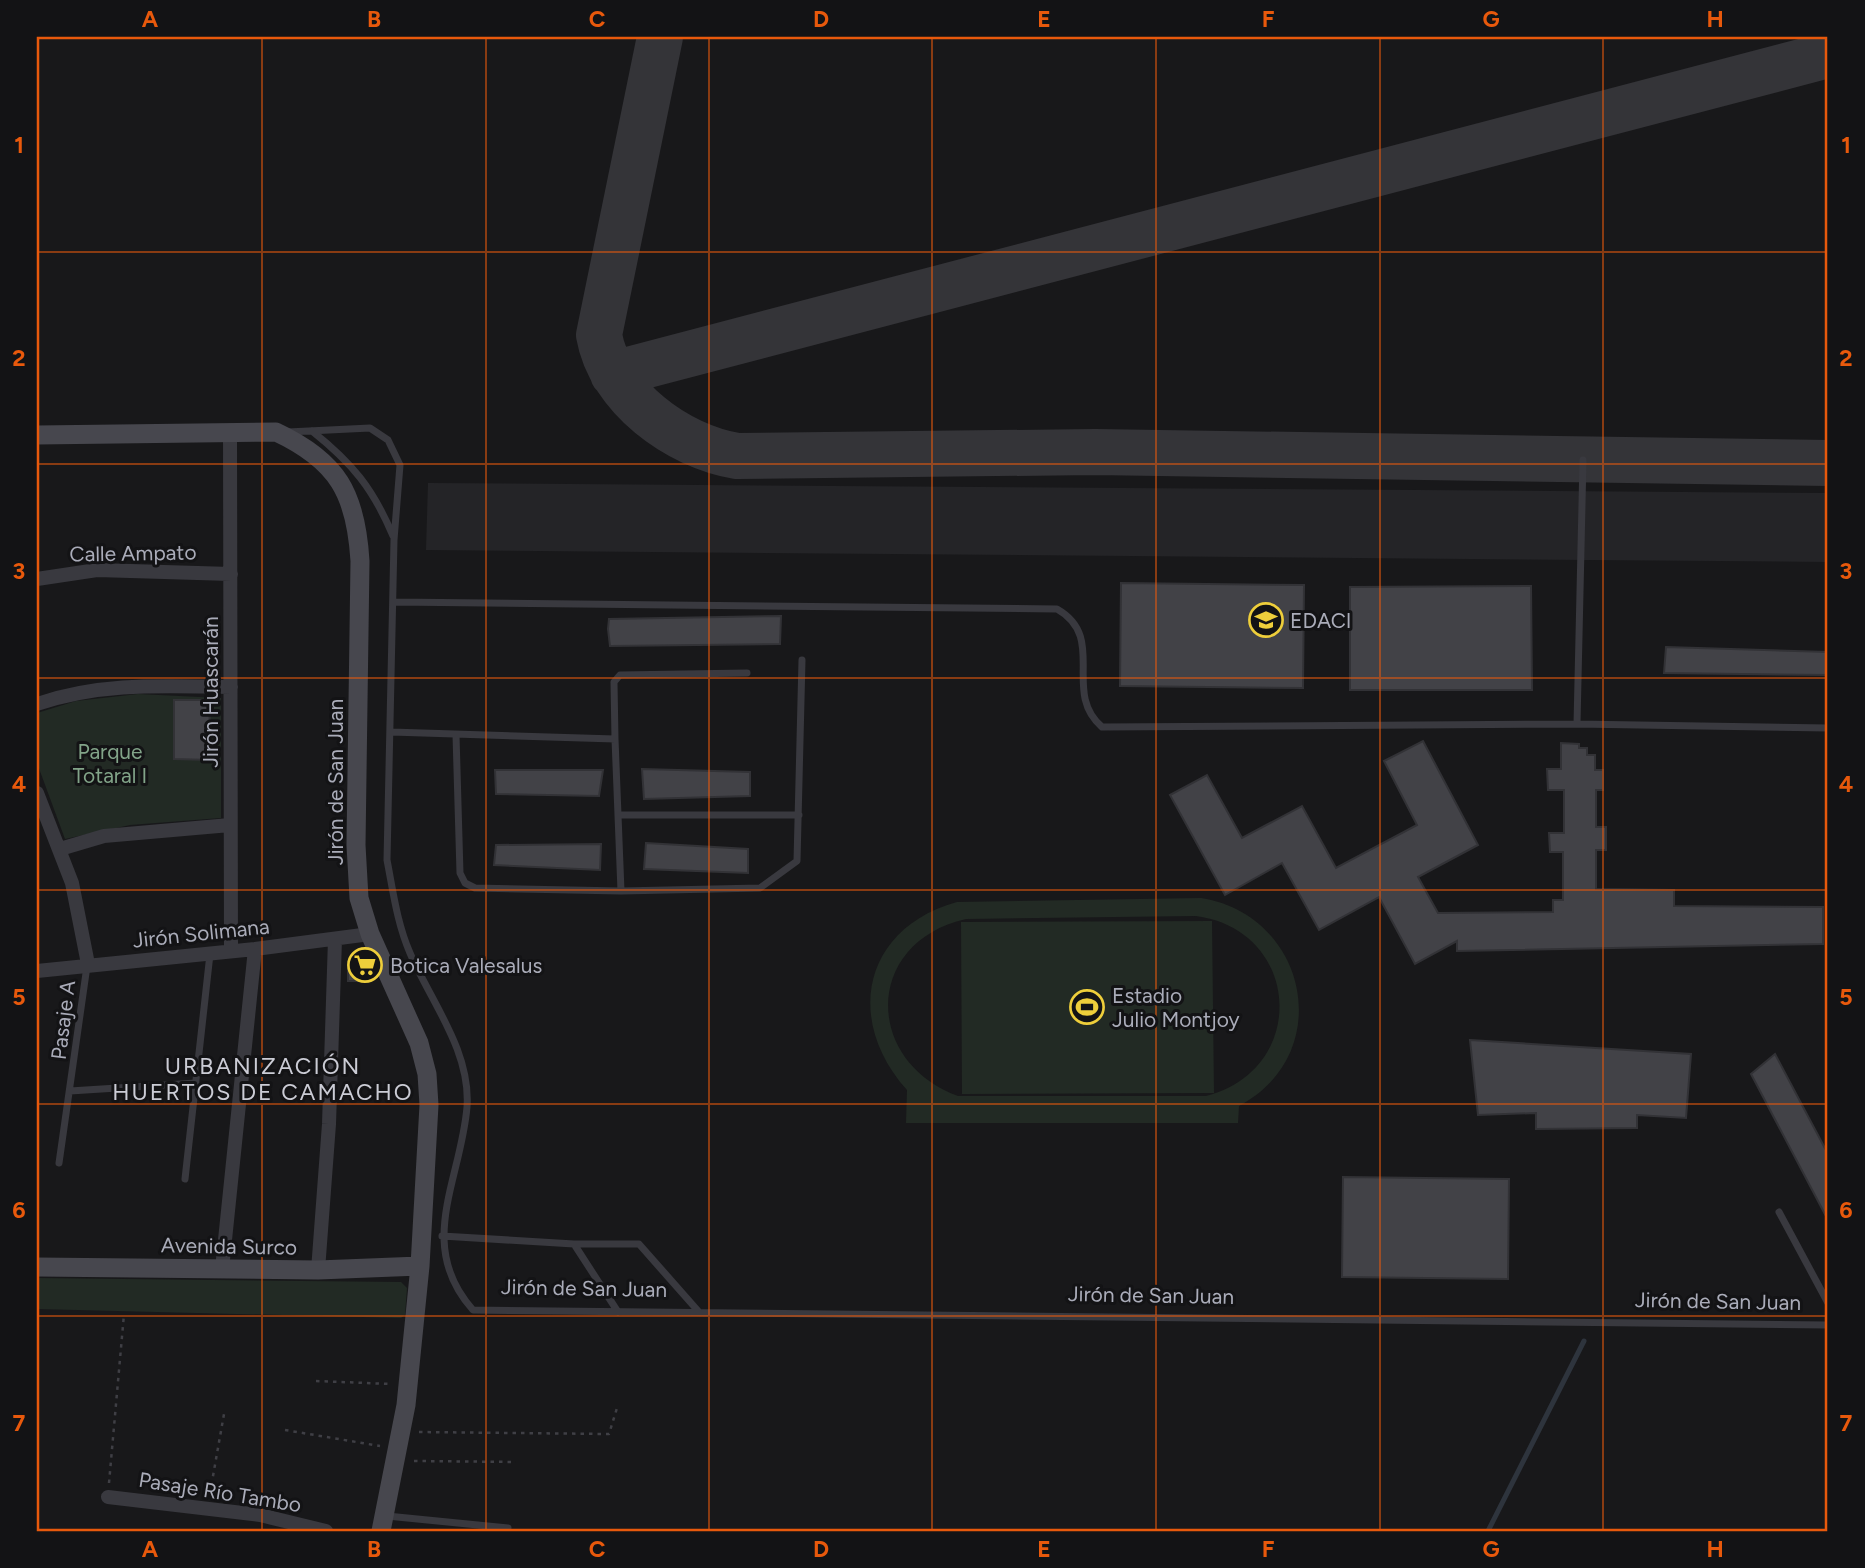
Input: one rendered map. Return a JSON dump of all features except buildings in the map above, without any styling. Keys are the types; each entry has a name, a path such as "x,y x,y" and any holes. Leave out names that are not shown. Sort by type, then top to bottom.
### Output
{"street":[{"path":"37,435 276,432"},
{"name":"Jirón de San Juan","path":"276,432 304,445 328,464 348,493 358,525 356,845 359,898 370,934 419,1043 426,1074 429,1105 420,1266 408,1384 382,1523"},
{"name":"Jirón Huascarán","path":"230,433 230,951"},
{"name":"Calle Ampato","path":"37,579 97,570 231,573"},
{"path":"37,704 72,692 109,687 231,687"},
{"path":"37,793 72,883 88,964"},
{"path":"60,849 131,833 230,825"},
{"name":"Jirón Solimana","path":"37,971 256,949 370,934"},
{"path":"318,1270 329,1124 335,939"},
{"path":"222,1269 256,949"},
{"name":"Avenida Surco","path":"37,1267 318,1270 420,1266"},
{"name":"Pasaje Río Tambo","path":"108,1497 260,1515 326,1531"}],"lane":[{"path":"276,432 370,428 388,440 400,465 394,540 387,860 397,912 410,951 457,1047 466,1081 467,1107 442,1236 574,1244 639,1244 699,1312"},
{"path":"312,431 338,452 378,500 394,540"},
{"path":"1577,724 1583,460"},
{"path":"394,602 1057,609 1074,619 1081,634 1085,702 1091,718 1102,727 1577,724 1828,728"},
{"path":"456,735 460,873 465,883 475,888 621,891 760,888 797,861 803,660"},
{"path":"621,891 614,682 620,675 747,673"},
{"path":"391,732 615,739"},
{"path":"618,815 799,815"},
{"path":"185,1179 210,953"},
{"name":"Pasaje A","path":"59,1163 88,964"},
{"path":"70,1091 196,1083"},
{"path":"1779,1212 1828,1304"},
{"name":"Jirón de San Juan","path":"442,1236 448,1273 457,1293 473,1310 1828,1325"},
{"path":"574,1244 618,1312"},
{"path":"382,1523 508,1528"}],"path":[{"path":"108,1497 124,1314"},
{"path":"316,1381 408,1384"},
{"path":"397,1447 609,1434 617,1408"},
{"path":"208,1507 224,1414"},
{"path":"285,1430 516,1462"}],"shaded area":[{"path":"428,483 1828,493 1828,562 426,550"}],"green space":[{"name":"Parque Totaral I","path":"138,694 221,698 221,818 130,825 65,839 37,763 37,713 76,701"},
{"path":"1201,898 1237,910 1266,930 1286,958 1297,989 1298,1022 1289,1054 1270,1083 1239,1106 1238,1123 906,1123 907,1090 887,1063 875,1035 870,1007 873,980 883,954 901,932 925,915 957,902","holes":["1196,916 1231,927 1256,946 1273,972 1279,1001 1276,1031 1263,1058 1240,1081 1206,1096 958,1096 927,1079 905,1057 892,1031 888,1003 894,976 908,951 932,932 966,919"]},
{"name":"Estadio Julio Montjoy","path":"1212,921 1214,1093 962,1094 961,922"},
{"path":"37,1278 401,1282 407,1288 405,1315 401,1318 37,1309"}],"waterway":[{"path":"1488,1531 1584,1341"}],"taxiway":[{"path":"660,37 599,335 606,358 617,379 632,398 670,430 692,442 737,456 1095,452 1828,463"},
{"path":"613,374 1828,55"}],"place":[{"name":"EDACI","path":"1266,620"},
{"name":"Botica Valesalus","path":"365,965"},
{"name":"Estadio Julio Montjoy","path":"1087,1007"}],"district":[{"name":"URBANIZACIÓN HUERTOS DE CAMACHO","path":"263,1079"}]}
